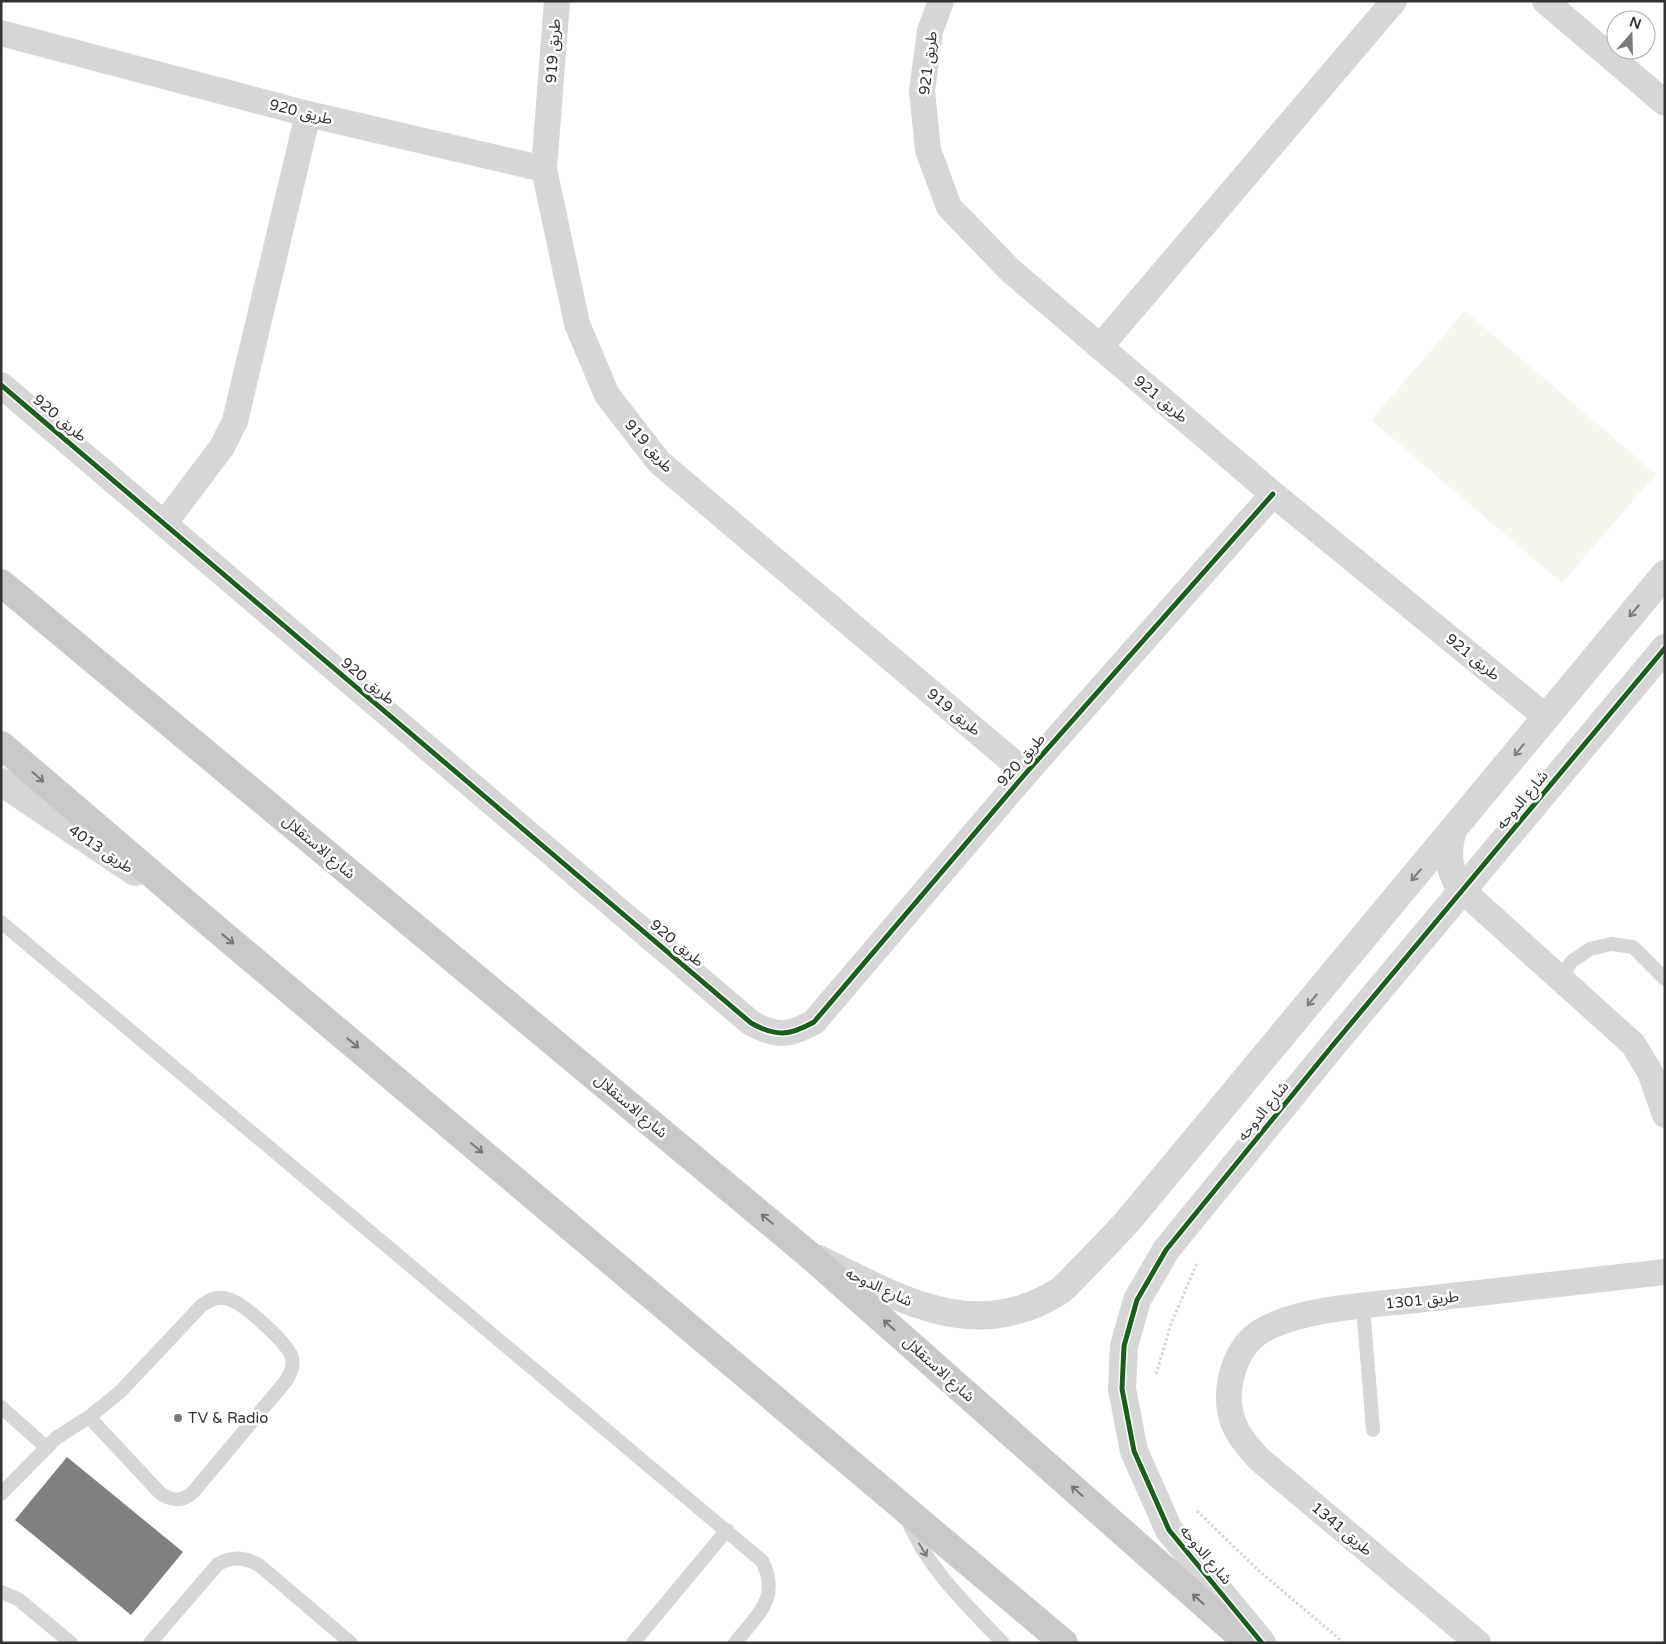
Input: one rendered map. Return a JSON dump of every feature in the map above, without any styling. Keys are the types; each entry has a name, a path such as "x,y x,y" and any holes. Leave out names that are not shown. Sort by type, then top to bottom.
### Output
{"main road":[{"name":"شارع الاستقلال","path":"1,583 807,1252 1248,1643"},
{"path":"1,745 201,916 1064,1643"}],"street":[{"name":"طريق 919","path":"557,1 544,168 577,324 607,394 659,462 1026,774"},
{"name":"طريق 921","path":"941,1 930,31 922,90 928,150 949,207 1010,271 1273,494 1546,717"},
{"path":"1100,347 1394,1"},
{"path":"1545,1 1665,102"},
{"name":"طريق 920","path":"1,33 308,114 544,168"},
{"path":"164,524 222,447 235,421 308,114"},
{"name":"طريق 920","path":"1,385 751,1023 767,1032 782,1034 798,1031 814,1022 1026,774 1273,494"},
{"name":"شارع الدوحه","path":"807,1252 908,1302 950,1313 991,1315 1027,1308 1060,1292 1128,1222 1665,574"},
{"name":"شارع الدوحه","path":"1262,1643 1169,1530 1134,1451 1122,1389 1124,1346 1137,1300 1166,1250 1333,1045 1665,648"},
{"name":"طريق 4013","path":"1,782 201,916"},
{"path":"1453,830 1448,856 1455,881 1463,891 1633,1044 1650,1072 1665,1116"},
{"name":"طريق 1301","path":"1229,1400 1233,1369 1243,1350 1262,1330 1286,1319 1363,1306 1665,1272"},
{"name":"طريق 1341","path":"1229,1400 1233,1422 1244,1443 1259,1459 1478,1643"}],"lane":[{"path":"1,922 762,1561 768,1573 770,1586 768,1599 761,1611 735,1643"},
{"path":"1560,978 1572,960 1590,949 1611,944 1633,948 1665,979"},
{"path":"1,1494 56,1438 89,1417 120,1392 202,1305 211,1299 232,1300 240,1305 282,1341 289,1350 292,1360 291,1371 286,1380 187,1498 178,1501 168,1499 160,1493 89,1417"},
{"path":"1363,1306 1373,1430"},
{"path":"1,1407 47,1448"},
{"path":"902,1507 913,1534 946,1583 1003,1643"},
{"path":"633,1643 727,1530"},
{"path":"150,1643 218,1564 227,1559 238,1557 259,1565 351,1643"},
{"path":"1,1592 18,1599 72,1643"}],"shaded area":[{"path":"1465,311 1656,474 1562,583 1371,420"}],"building":[{"path":"67,1457 183,1552 131,1615 15,1520"}],"cycle path":[{"path":"1,385 751,1023 775,1033 790,1032 814,1022 1026,773 1273,494"},
{"path":"1262,1643 1169,1530 1134,1451 1122,1389 1124,1346 1137,1300 1166,1250 1333,1045 1665,648"}],"place":[{"name":"TV & Radio","path":"178,1418"}]}
